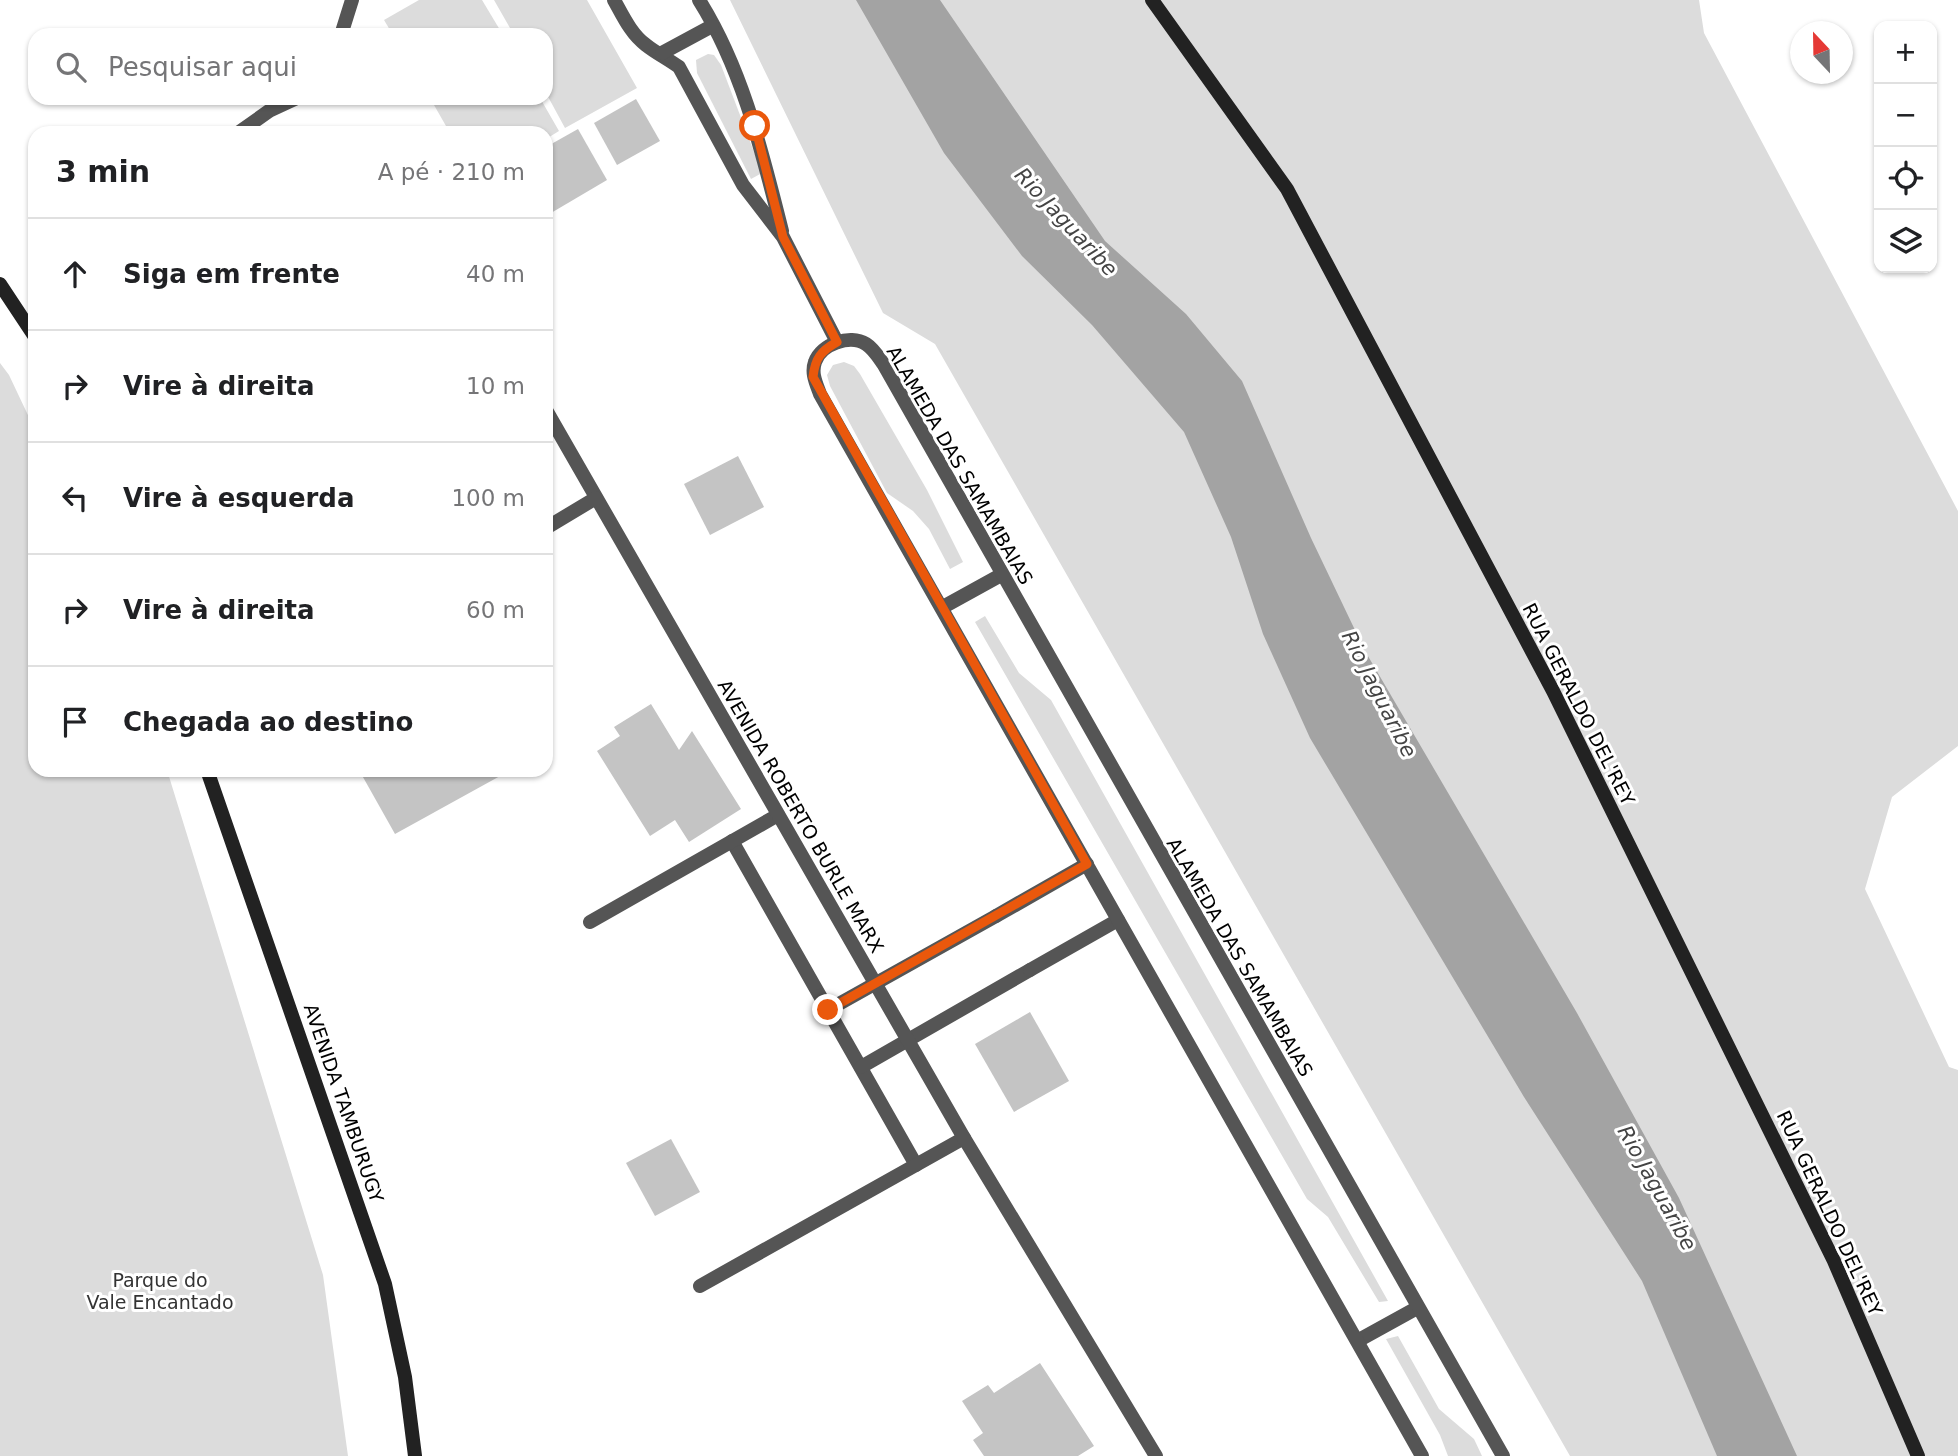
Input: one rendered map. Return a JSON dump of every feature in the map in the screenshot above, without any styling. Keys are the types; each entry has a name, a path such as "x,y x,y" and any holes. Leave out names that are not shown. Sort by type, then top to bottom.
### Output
{"main road":[{"name":"RUA GERALDO DEL'REY","path":"1152,0 1287,190 1553,691 1834,1261 1918,1456"},
{"path":"0,284 28,326"},
{"name":"AVENIDA TAMBURUGY","path":"209,777 384,1284 405,1377 415,1456"}],"street":[{"path":"343,28 352,0"},
{"path":"614,0 632,31 648,47 662,53 678,67 743,186 783,237 837,342 823,350 815,361 813,377 1118,920 1359,1340 1422,1456"},
{"path":"699,0 740,83 755,126 783,237"},
{"path":"662,53 712,26"},
{"path":"247,126 282,105"},
{"name":"ALAMEDA DAS SAMAMBAIAS","path":"837,342 853,340 865,343 877,354 1503,1456"},
{"name":"AVENIDA ROBERTO BURLE MARX","path":"553,422 964,1138 1156,1456"},
{"path":"553,524 596,498"},
{"path":"943,607 1001,575"},
{"path":"590,922 778,815"},
{"path":"732,841 916,1165"},
{"path":"828,1010 1087,864"},
{"path":"861,1067 1118,920"},
{"path":"700,1286 964,1138"},
{"path":"1359,1340 1417,1308"}],"green space":[{"path":"419,0 482,0 499,28 389,28 384,20"},
{"path":"494,0 587,0 637,88 565,128 553,105 553,28 510,28"},
{"path":"730,0 1699,0 1704,33 1958,511 1958,746 1892,797 1865,889 1949,1067 1958,1070 1958,1456 1570,1456 935,344 883,313"},
{"path":"708,54 714,55 721,65 762,173 751,179 697,73 696,60"},
{"path":"434,105 544,105 559,131 553,135 553,126 446,126"},
{"path":"844,362 854,366 860,374 927,490 963,562 950,569 929,529 913,511 887,493 830,386 827,375 833,365"},
{"name":"Parque do Vale Encantado","path":"0,363 9,375 28,415 28,777 169,777 323,1275 348,1456 0,1456"},
{"path":"985,616 1019,673 1051,700 1388,1301 1379,1302 1328,1217 1307,1199 975,622"},
{"path":"1398,1336 1439,1409 1474,1439 1482,1456 1448,1456 1440,1435 1386,1339"}],"water":[{"name":"Rio Jaguaribe","path":"856,0 940,0 1105,241 1186,314 1242,381 1311,538 1365,651 1577,1013 1679,1198 1797,1456 1717,1456 1642,1281 1524,1097 1310,738 1263,634 1231,537 1184,432 1092,325 1022,256 944,153"}],"building":[{"path":"636,99 660,141 617,165 594,123"},
{"path":"578,129 607,180 553,212 553,143"},
{"path":"738,456 764,507 710,535 684,484"},
{"path":"651,704 679,750 692,731 741,809 689,842 675,820 650,836 597,751 620,736 614,727"},
{"path":"363,777 498,777 395,834"},
{"path":"1030,1012 1069,1081 1014,1112 975,1044"},
{"path":"671,1139 700,1192 655,1216 626,1163"},
{"path":"1040,1363 1094,1446 1078,1456 984,1456 973,1440 983,1433 962,1401 988,1385 994,1393"}],"route":[{"path":"755,126 783,237 837,342 823,350 815,361 813,377 820,394 1087,864 828,1010"}]}
